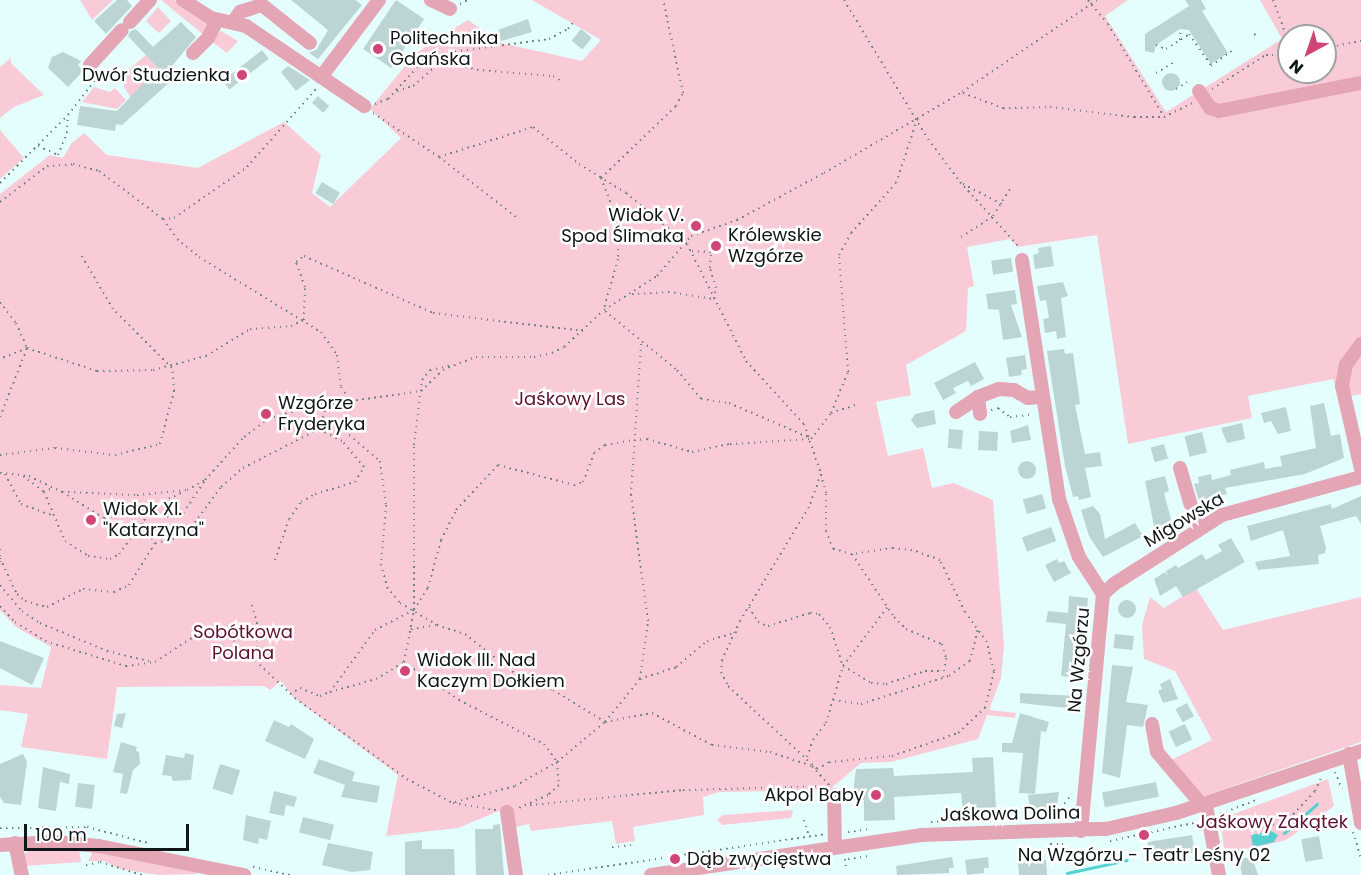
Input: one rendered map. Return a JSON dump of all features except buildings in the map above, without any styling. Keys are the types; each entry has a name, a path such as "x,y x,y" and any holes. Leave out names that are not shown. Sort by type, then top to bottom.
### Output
{"street":[{"path":"95,70 126,26 150,0"},
{"path":"321,77 379,0"},
{"path":"431,0 450,9"},
{"path":"189,2 217,20 246,26 364,106"},
{"path":"233,22 240,12 261,3 310,43"},
{"path":"193,53 208,38 217,20"},
{"path":"1201,94 1210,108 1219,111 1361,83"},
{"name":"Na Wzgórzu","path":"1022,260 1054,481 1070,535 1082,564 1103,594 1081,831"},
{"path":"1361,344 1346,365 1342,386 1361,469"},
{"path":"956,412 978,397 1006,390 1028,398 1041,397"},
{"path":"978,397 980,414"},
{"path":"1180,468 1198,530"},
{"name":"Migowska","path":"1103,594 1198,530 1239,508 1361,477"},
{"path":"1152,724 1157,752 1202,805 1214,831 1219,875"},
{"path":"1355,752 1361,823"},
{"name":"Jaśkowa Dolina","path":"651,875 836,853 956,833 1081,831 1149,821 1355,752"},
{"path":"832,791 836,853"},
{"path":"507,812 516,875"},
{"path":"4,842 22,875"},
{"path":"4,842 122,849 244,875"}],"path":[{"path":"601,178 676,106 682,93 663,0"},
{"path":"844,0 918,117 928,139 960,182 1019,244"},
{"path":"1088,0 1108,24 1164,117"},
{"path":"290,694 300,688 320,696 366,684 404,662 414,610 414,445 422,380 430,370 491,355 534,357 552,353 584,331 604,310 657,276 702,230 737,219 962,92 1097,0"},
{"path":"1273,0 1282,24"},
{"path":"364,106 379,104 397,91 422,62 436,54 549,39 567,29 575,20"},
{"path":"1180,40 1181,29"},
{"path":"1254,35 1258,32"},
{"path":"1156,45 1166,49 1189,34 1209,66 1234,49"},
{"path":"1337,46 1361,41"},
{"path":"962,92 1003,108 1050,107 1164,117 1258,59 1277,57"},
{"path":"397,91 414,86 442,61 477,70 553,76 561,81"},
{"path":"1156,73 1174,62"},
{"path":"0,183 68,115 95,70"},
{"path":"163,219 184,214 247,167 319,87 321,77"},
{"path":"1176,89 1187,82"},
{"path":"364,106 439,157 516,218"},
{"path":"38,146 58,154 67,133 68,115"},
{"path":"330,692 375,630 414,610 428,588 441,540 456,510 489,471 498,465 574,485 583,482 594,453 605,446 634,440 647,439 692,452 730,444 811,439 831,413 848,372 839,255 851,233 896,183 918,117"},
{"path":"0,549 1,560 17,594 25,601 47,607 90,587 114,592 129,585 155,543 184,537 221,487 243,468 319,429 340,427 380,461 386,505 381,564 387,587 400,603 437,625 465,634 522,678 553,690 605,722 652,713 712,745 770,752 818,769 830,762 892,756 958,733 985,708 992,687 993,659 940,560 930,554 893,548 852,554 833,549 827,542 826,493 811,439 792,409 746,361 687,244 626,193 601,178 532,127 439,157"},
{"path":"0,202 47,166 73,164 99,171 163,219 177,239 199,257 304,320 331,343 337,355 341,387 352,404"},
{"path":"601,178 619,225 618,259 604,310"},
{"path":"960,182 1002,204"},
{"path":"962,237 993,216 1010,189"},
{"path":"714,299 716,288 710,268 713,242 720,243 717,246"},
{"path":"692,251 711,252"},
{"path":"0,455 55,448 115,455 151,449 160,444 168,423 174,391 172,368 113,309 80,253"},
{"path":"304,320 305,287 296,262 304,256 433,313 584,331"},
{"path":"629,294 668,292 714,299"},
{"path":"0,302 16,323 27,348 0,417"},
{"path":"604,310 676,370 702,399 729,403 797,429 811,439"},
{"path":"0,359 27,348 97,371 172,368 220,350 250,329 291,326 304,320"},
{"path":"453,803 516,786 557,762 605,722 640,679 648,621 631,495 641,343"},
{"path":"148,515 174,517 183,513 205,480 244,437 268,419 303,408 352,404 421,391 455,365"},
{"path":"831,413 859,404"},
{"path":"319,429 327,407"},
{"path":"275,560 289,519 301,502 315,494 355,482 364,467 342,441 319,429"},
{"path":"1,473 22,475 62,492 104,518 147,509 205,480"},
{"path":"1,473 21,504 51,514"},
{"path":"821,474 809,507 749,607 722,660 721,672 728,686 807,757 832,791"},
{"path":"22,475 35,489 44,492 51,488"},
{"path":"62,492 137,495 188,490"},
{"path":"44,492 51,514 62,528 65,542 75,551 96,558 119,554 148,515 147,509"},
{"path":"142,523 155,543"},
{"path":"852,554 906,629 942,644 946,658 943,677"},
{"path":"0,585 22,611 40,623 106,651 154,662"},
{"path":"252,605 258,628 256,657"},
{"path":"807,757 834,700 832,692 843,666 889,605"},
{"path":"0,606 29,632 76,654 126,666 154,662 186,639 207,633 229,636 256,657 290,694 407,779 453,803 507,812 549,795 559,785 557,762 544,744 459,700 404,662"},
{"path":"749,607 758,622 768,626 810,612 819,614 830,627 843,666 864,680 886,684 925,671 943,671"},
{"path":"411,629 437,625"},
{"path":"834,700 861,704 943,677 970,661 978,630"},
{"path":"640,679 676,667 706,641 737,632"},
{"path":"1214,817 1239,827 1278,826 1316,791 1322,775"},
{"path":"527,805 683,790 832,791"},
{"path":"1045,820 1044,814 1057,813 1074,791"},
{"path":"804,820 809,836"},
{"path":"548,875 818,835"},
{"path":"1045,844 1055,844"},
{"path":"612,847 632,845"},
{"path":"836,853 845,859 875,854"},
{"path":"845,859 846,867"},
{"path":"86,865 100,862 142,875"},
{"path":"589,868 590,875"}],"green space":[{"path":"80,0 113,0 92,20"},
{"path":"161,0 175,0 208,24 205,36"},
{"name":"Jaśkowy Las","path":"532,0 1128,0 1105,16 1166,112 1277,42 1277,84 1337,84 1337,24 1277,24 1277,30 1260,0 1361,0 1361,394 1340,398 1333,379 1248,396 1252,418 1128,444 1097,235 1017,247 1010,239 967,247 974,286 968,288 966,331 906,365 911,395 876,402 888,456 923,448 932,488 954,483 993,500 1004,646 1001,678 989,710 1016,713 1015,718 987,715 978,739 891,762 861,763 829,790 719,792 703,797 704,815 633,827 635,841 616,844 612,821 531,831 529,824 516,827 512,814 499,811 458,828 386,836 398,775 294,698 281,681 270,690 264,686 117,687 107,759 21,747 28,714 0,710 0,685 41,688 51,647 16,627 0,610 0,194 50,155 63,158 71,144 84,133 107,155 198,168 284,122 321,155 312,193 330,207 401,138 370,109 413,56 468,20 501,43 582,61 601,40"},
{"path":"158,7 171,21 159,33 146,21"},
{"path":"221,31 238,41 227,53 210,40"},
{"path":"146,55 158,68 131,98 124,87 124,74"},
{"path":"11,58 11,63 44,95 14,107 0,118 0,67"},
{"path":"94,87 110,92 115,88 126,100 117,109 82,102"},
{"path":"0,130 24,158 0,179"},
{"path":"1196,588 1223,630 1361,597 1361,742 1201,797 1171,760 1212,740 1175,671 1144,659 1142,625 1150,597 1164,608"},
{"name":"Jaśkowy Zakątek","path":"1328,779 1334,806 1286,840 1225,855 1220,819"},
{"path":"793,810 791,818 722,825 717,820 723,815"},
{"path":"32,849 79,850 81,862 23,866 22,855"},
{"path":"93,852 195,870 197,874 159,875 120,869 104,861 88,861"}],"water":[{"path":"1271,831 1278,835 1274,842 1253,847 1251,835"}],"waterway":[{"path":"1284,833 1317,804"},
{"path":"1067,873 1127,860"}],"place":[{"name":"Politechnika Gdańska","path":"378,49"},
{"name":"Dwór Studzienka","path":"242,75"},
{"name":"Widok V. Spod Ślimaka","path":"696,226"},
{"name":"Królewskie Wzgórze","path":"716,246"},
{"name":"Wzgórze Fryderyka","path":"266,414"},
{"name":"Widok XI. \"Katarzyna\"","path":"91,520"},
{"name":"Widok III. Nad Kaczym Dołkiem","path":"405,671"},
{"name":"Akpol Baby","path":"876,795"},
{"name":"Na Wzgórzu - Teatr Leśny 02","path":"1144,835"},
{"name":"Dąb zwycięstwa","path":"675,859"}],"park label":[{"name":"Sobótkowa Polana","path":"243,643"}]}
